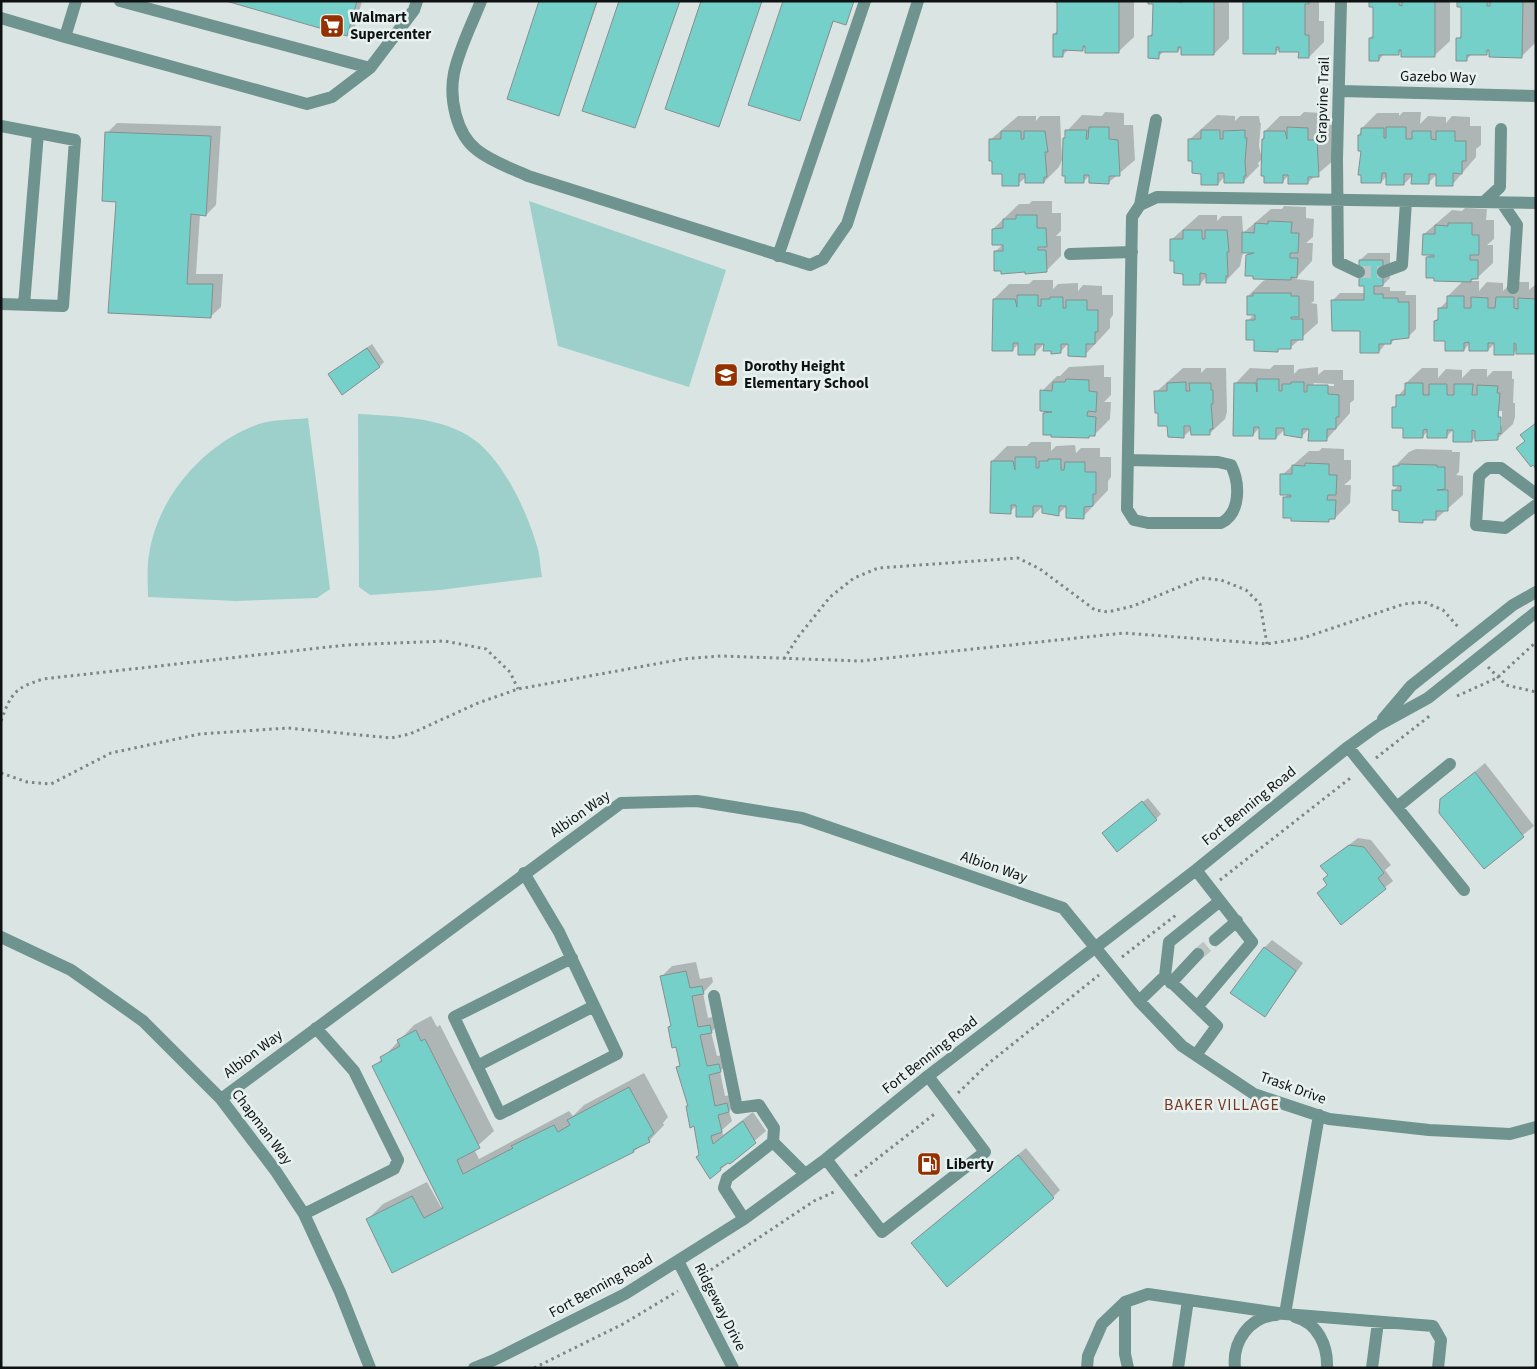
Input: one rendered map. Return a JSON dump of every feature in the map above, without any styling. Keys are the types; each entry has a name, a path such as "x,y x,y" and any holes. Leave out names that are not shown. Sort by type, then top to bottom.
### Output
{"street":[{"path":"65,37 76,1"},
{"path":"120,1 370,68"},
{"path":"1,18 307,104 332,97 370,68 414,10 417,1"},
{"path":"481,1 454,73 453,102 462,133 477,150 500,164 528,176 810,265 823,258 846,224 918,1"},
{"path":"778,256 865,1"},
{"name":"Grapvine Trail","path":"1341,1 1338,262 1359,272"},
{"name":"Gazebo Way","path":"1340,91 1536,96"},
{"path":"1128,460 1218,462 1231,465 1236,476 1235,510 1230,519 1221,523 1148,523 1134,520 1127,509 1132,217 1140,206 1156,120"},
{"path":"1,126 75,140 63,306 1,304"},
{"path":"1484,202 1500,188 1501,129"},
{"path":"24,305 38,133"},
{"path":"1140,206 1157,197 1536,204"},
{"path":"1383,272 1402,265 1406,201"},
{"path":"1502,203 1517,225 1513,288"},
{"path":"1070,254 1132,252"},
{"path":"1536,494 1502,468 1488,468 1479,476 1476,525 1506,528 1536,505"},
{"name":"Fort Benning Road","path":"1377,726 1411,686 1513,604 1536,592"},
{"name":"Fort Benning Road","path":"474,1368 600,1307 744,1219 826,1159 928,1076 1196,870 1348,747 1377,726 1428,698 1482,657 1536,612"},
{"path":"1348,747 1464,890"},
{"path":"1397,807 1450,764"},
{"name":"Albion Way","path":"221,1099 621,803 697,801 802,818 1062,908 1095,946"},
{"path":"1196,870 1252,942 1197,1007"},
{"path":"524,873 559,932 572,958 617,1054 500,1114 454,1017 572,958"},
{"path":"1196,1055 1218,1026 1168,980 1169,942 1220,901"},
{"path":"1215,940 1237,921"},
{"name":"Chapman Way","path":"1,937 71,970 143,1021 221,1099 275,1170 304,1214 340,1292 370,1368"},
{"name":"Trask Drive","path":"1095,946 1138,1001 1182,1046 1254,1094 1329,1119 1438,1131 1510,1134 1536,1127"},
{"path":"1138,1001 1168,980 1198,954"},
{"path":"714,996 737,1108 760,1105 774,1128 773,1142 727,1178 724,1188 744,1219"},
{"path":"477,1066 594,1006"},
{"path":"304,1214 394,1169 398,1160 354,1072 316,1028"},
{"path":"826,1159 882,1232 985,1152 928,1076"},
{"path":"1285,1314 1319,1115"},
{"path":"773,1142 805,1174"},
{"name":"Ridgeway Drive","path":"678,1261 733,1368"},
{"path":"1087,1368 1088,1356 1102,1324 1125,1302 1148,1294 1285,1314 1433,1326 1441,1340 1438,1368"},
{"path":"1178,1368 1188,1300"},
{"path":"1125,1302 1125,1354 1128,1368"},
{"path":"1235,1368 1236,1345 1244,1332 1256,1322 1270,1316 1285,1314 1300,1318 1313,1327 1323,1340 1328,1354 1327,1368"},
{"path":"1372,1368 1378,1322"}],"path":[{"path":"784,659 798,637 830,597 854,578 878,568 1018,558 1040,569 1095,610 1108,612 1133,606 1201,578 1221,580 1246,590 1260,604 1267,644"},
{"path":"1,773 27,782 51,784 111,752 200,734 288,728 391,738 410,734 478,703 518,689 684,659 721,656 860,661 1124,633 1267,644 1303,638 1404,604 1424,602 1443,610 1468,640"},
{"path":"1,720 9,699 21,686 43,679 346,645 445,641 486,650 510,672 518,689"},
{"path":"1450,700 1497,678 1536,642"},
{"path":"1482,657 1497,678 1506,685 1536,692"},
{"path":"1210,888 1435,712"},
{"path":"814,1202 845,1184 948,1103 989,1062 1181,911"}],"shaded area":[{"path":"529,201 726,270 689,387 558,346"},
{"path":"358,414 402,417 433,422 461,432 484,448 494,459 512,486 526,515 537,547 542,577 440,590 370,595 359,587"},
{"path":"308,418 330,589 317,598 236,601 148,597 148,567 152,540 159,518 170,497 184,478 218,446 238,433 264,422"}],"building":[{"name":"Walmart Supercenter","path":"226,1 357,1 347,36"},
{"path":"539,1 597,1 559,116 507,99"},
{"path":"619,1 680,1 635,128 582,111"},
{"path":"701,1 762,1 719,127 665,109"},
{"path":"783,1 854,1 846,25 833,21 800,121 748,105"},
{"path":"1053,1 1119,1 1119,53 1085,53 1085,46 1083,46 1083,51 1063,50 1063,57 1053,57 1053,34 1057,34 1057,3"},
{"path":"1148,1 1178,1 1181,3 1181,1 1214,1 1214,55 1181,55 1181,47 1178,47 1178,52 1159,52 1159,59 1148,58 1148,36 1152,36 1153,4 1148,4"},
{"path":"1243,1 1309,1 1309,4 1305,4 1305,35 1309,35 1309,58 1298,58 1299,52 1279,52 1279,47 1276,47 1276,54 1243,54"},
{"path":"1369,1 1399,1 1399,5 1402,6 1402,1 1435,1 1435,57 1401,57 1401,50 1399,50 1399,55 1379,55 1379,61 1369,61 1369,38 1373,38 1373,7 1369,7"},
{"path":"1457,1 1487,1 1487,6 1490,6 1490,1 1523,1 1522,58 1489,57 1489,50 1487,50 1487,55 1467,55 1467,61 1456,61 1456,38 1461,38 1461,7 1457,7"},
{"path":"1089,127 1109,127 1109,139 1118,140 1120,176 1109,176 1109,184 1089,183 1089,175 1084,175 1084,183 1065,183 1065,176 1062,176 1065,130 1087,130 1086,139 1088,139"},
{"path":"1287,127 1308,128 1308,140 1317,140 1319,177 1308,177 1308,184 1288,184 1288,175 1283,175 1283,183 1264,183 1264,176 1261,176 1264,131 1285,131 1287,139"},
{"path":"1386,127 1406,127 1406,139 1412,139 1412,131 1431,131 1431,139 1436,140 1436,131 1455,131 1455,141 1466,141 1466,161 1462,161 1462,174 1453,173 1453,186 1436,186 1436,174 1429,174 1429,184 1411,184 1412,174 1404,174 1404,185 1386,185 1386,173 1382,173 1381,183 1361,183 1361,175 1358,175 1361,151 1358,151 1358,135 1361,135 1361,128 1384,128 1384,138 1386,138"},
{"path":"1201,130 1220,130 1220,139 1223,139 1223,131 1245,130 1245,138 1247,138 1246,176 1244,176 1244,183 1224,183 1224,173 1218,173 1218,185 1201,185 1201,174 1192,173 1192,161 1188,161 1188,139 1201,139"},
{"path":"1001,131 1021,131 1021,139 1024,139 1024,131 1045,131 1048,152 1045,152 1047,177 1044,177 1044,183 1025,183 1025,174 1019,174 1019,186 1002,186 1002,174 992,174 992,161 989,161 989,139 1001,139"},
{"path":"105,132 211,136 206,216 191,214 187,284 213,284 211,318 108,313 116,202 102,201"},
{"path":"1016,215 1037,215 1037,228 1046,228 1047,247 1038,247 1038,250 1046,250 1047,272 1001,274 1001,271 994,271 994,251 1003,251 1003,245 992,245 992,229 1003,228 1003,219 1016,219"},
{"path":"1268,221 1292,222 1291,233 1299,233 1298,253 1290,253 1290,258 1298,258 1297,278 1291,277 1291,280 1253,279 1253,276 1245,276 1246,255 1254,253 1242,253 1242,232 1254,233 1255,223 1268,224"},
{"path":"1448,223 1472,223 1472,235 1479,235 1479,255 1470,255 1470,260 1478,260 1478,279 1471,279 1471,282 1434,281 1434,278 1426,278 1426,257 1434,257 1434,255 1422,255 1423,234 1435,234 1435,225 1448,226"},
{"path":"1183,230 1202,230 1202,239 1205,239 1205,230 1227,230 1229,252 1227,252 1228,276 1226,276 1226,283 1206,283 1206,274 1200,273 1200,285 1183,285 1183,274 1174,273 1174,261 1170,261 1170,239 1183,239"},
{"path":"1359,260 1383,260 1383,286 1374,286 1374,294 1383,294 1383,298 1398,298 1398,302 1409,302 1409,338 1391,340 1391,344 1379,344 1379,353 1360,353 1360,331 1332,331 1331,300 1364,300 1364,286 1359,286"},
{"path":"1253,293 1291,293 1291,296 1299,296 1299,317 1291,317 1291,319 1303,319 1303,340 1291,340 1291,349 1278,349 1278,352 1254,351 1254,340 1246,340 1246,320 1255,320 1255,315 1247,315 1247,296 1253,296"},
{"path":"1017,295 1038,295 1038,306 1041,306 1041,299 1063,297 1063,308 1066,308 1066,300 1087,300 1087,310 1098,310 1098,332 1095,332 1095,344 1086,344 1086,357 1068,356 1068,344 1061,344 1061,353 1051,354 1051,351 1043,351 1044,344 1035,344 1035,355 1018,355 1018,343 1013,343 1013,351 992,351 993,299 1015,299 1017,307"},
{"path":"1447,296 1464,296 1464,308 1471,308 1471,297 1488,298 1488,308 1495,308 1496,297 1514,297 1514,308 1518,309 1518,298 1536,299 1536,354 1516,354 1516,344 1514,343 1514,355 1494,355 1494,343 1488,343 1488,351 1469,351 1469,342 1464,343 1464,351 1445,351 1445,341 1434,341 1434,321 1438,320 1438,308 1447,308"},
{"path":"367,348 380,367 342,395 328,374"},
{"path":"1066,379 1089,380 1089,391 1097,392 1096,412 1088,411 1087,416 1096,417 1095,436 1089,436 1089,438 1043,435 1043,413 1052,412 1040,411 1040,390 1052,391 1053,382 1065,382"},
{"path":"1257,379 1279,379 1279,391 1282,391 1282,384 1291,384 1291,382 1304,382 1304,392 1307,392 1307,385 1328,385 1328,394 1339,395 1339,417 1336,417 1336,429 1327,429 1327,441 1308,441 1309,429 1302,429 1302,438 1284,435 1284,428 1276,428 1276,439 1259,439 1259,427 1254,427 1253,436 1233,436 1234,383 1256,383 1257,392"},
{"path":"1186,382 1186,391 1190,391 1189,383 1211,383 1211,390 1213,390 1213,404 1211,404 1213,429 1210,429 1210,435 1191,435 1190,426 1184,426 1184,438 1168,437 1167,426 1158,426 1158,413 1155,413 1154,391 1167,391 1167,383"},
{"path":"1405,383 1423,383 1423,395 1429,395 1429,384 1447,384 1447,395 1454,395 1454,384 1473,384 1472,395 1477,395 1477,385 1498,386 1497,393 1500,393 1498,417 1501,417 1501,434 1498,433 1498,440 1475,441 1475,431 1472,430 1472,442 1453,442 1453,430 1447,430 1447,438 1427,438 1427,429 1423,430 1423,438 1403,438 1403,428 1392,428 1392,407 1396,407 1396,395 1405,395"},
{"path":"1536,423 1536,469 1533,465 1531,467 1516,448 1525,441 1520,435"},
{"path":"1015,457 1036,457 1036,468 1039,468 1039,461 1061,459 1061,470 1064,470 1065,462 1085,462 1085,472 1096,472 1096,494 1093,494 1093,506 1084,507 1084,519 1066,518 1066,506 1059,506 1059,516 1042,513 1042,506 1033,506 1033,517 1016,517 1016,505 1011,505 1011,514 990,513 991,461 1013,461 1015,470"},
{"path":"1305,463 1329,464 1329,475 1337,475 1336,495 1328,495 1327,500 1336,500 1335,519 1329,519 1329,522 1291,521 1291,518 1283,518 1283,497 1291,497 1291,495 1280,495 1280,474 1292,474 1292,465 1305,466"},
{"path":"1400,464 1445,467 1445,489 1437,490 1448,490 1448,511 1436,511 1436,520 1423,520 1423,523 1399,522 1399,511 1392,510 1392,490 1401,491 1401,486 1393,486 1393,466 1399,466"},
{"path":"1475,772 1524,837 1484,869 1439,813 1440,799"},
{"path":"1142,801 1157,820 1117,852 1102,833"},
{"path":"1349,845 1364,847 1384,873 1378,878 1386,889 1341,925 1317,893 1327,885 1323,879 1328,875 1320,866"},
{"path":"1264,947 1296,971 1265,1017 1230,993"},
{"path":"686,971 690,988 702,986 704,994 692,996 698,1027 710,1025 712,1033 700,1035 707,1066 719,1064 721,1072 709,1075 715,1106 727,1103 729,1112 718,1115 722,1132 711,1136 713,1144 743,1121 756,1143 730,1164 728,1163 720,1168 721,1170 710,1179 696,1157 699,1155 694,1126 690,1128 686,1106 688,1106 676,1067 680,1066 676,1047 672,1048 668,1027 671,1026 660,976"},
{"path":"416,1030 421,1041 425,1039 480,1148 457,1160 463,1174 513,1148 511,1146 554,1125 558,1132 570,1125 567,1120 629,1087 654,1133 648,1138 650,1142 633,1150 634,1152 392,1273 366,1219 412,1196 424,1218 443,1208 372,1066 382,1061 380,1057 400,1046 397,1040"},
{"path":"1018,1155 1054,1198 947,1287 911,1243"}],"tunnel":[{"path":"1359,272 1383,272"},
{"path":"1198,954 1215,940"}],"place":[{"name":"Walmart Supercenter","path":"332,26"},
{"name":"Dorothy Height Elementary School","path":"726,375"},
{"name":"Liberty","path":"929,1164"}],"district":[{"name":"BAKER VILLAGE","path":"1222,1105"}]}
